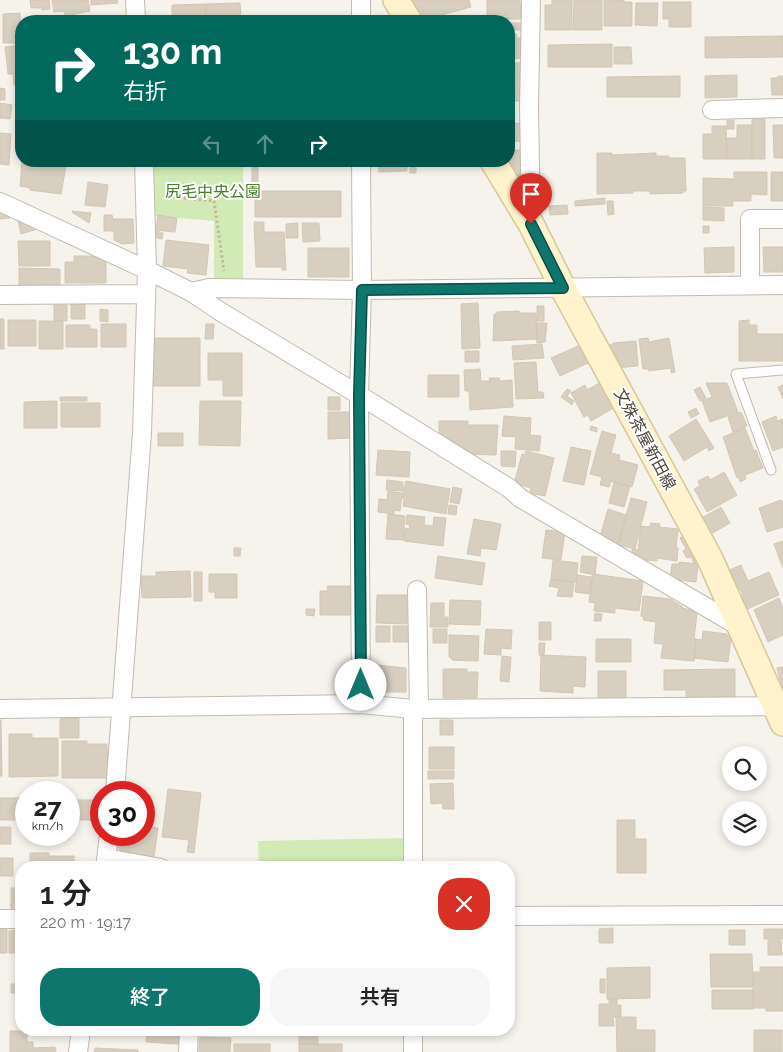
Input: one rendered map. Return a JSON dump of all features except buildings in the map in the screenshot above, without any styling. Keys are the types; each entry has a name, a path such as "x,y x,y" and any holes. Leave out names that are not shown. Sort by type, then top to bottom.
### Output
{"main road":[{"path":"396,0 405,15"},
{"name":"文殊茶屋新田線","path":"497,167 531,224 563,288 710,559 781,712"}],"street":[{"path":"135,0 136,15"},
{"path":"361,0 361,15"},
{"path":"531,0 529,108 531,224"},
{"path":"712,110 783,108"},
{"path":"116,781 142,433 147,270 144,167"},
{"path":"361,167 362,290 359,395 361,704"},
{"path":"0,202 191,292 509,488 520,498 740,627"},
{"path":"750,285 750,218 783,218"},
{"path":"191,292 209,288 362,290 783,285"},
{"path":"0,295 146,294"},
{"path":"413,861 417,590"},
{"path":"0,709 361,704 416,709 781,712"},
{"path":"105,861 107,846"},
{"path":"515,916 783,915"},
{"path":"0,919 15,919"},
{"path":"78,1052 80,1036"},
{"path":"188,1052 189,1036"},
{"path":"413,1036 413,1052"}],"lane":[{"path":"771,470 736,374 783,370"}],"path":[{"path":"146,195 214,201 227,288"}],"green space":[{"name":"尻毛中央公園","path":"153,167 243,167 243,283 214,284 214,221 154,216"},
{"path":"406,838 406,861 259,861 258,841"}],"route":[{"path":"361,685 359,395 362,290 563,288 531,224"}]}
